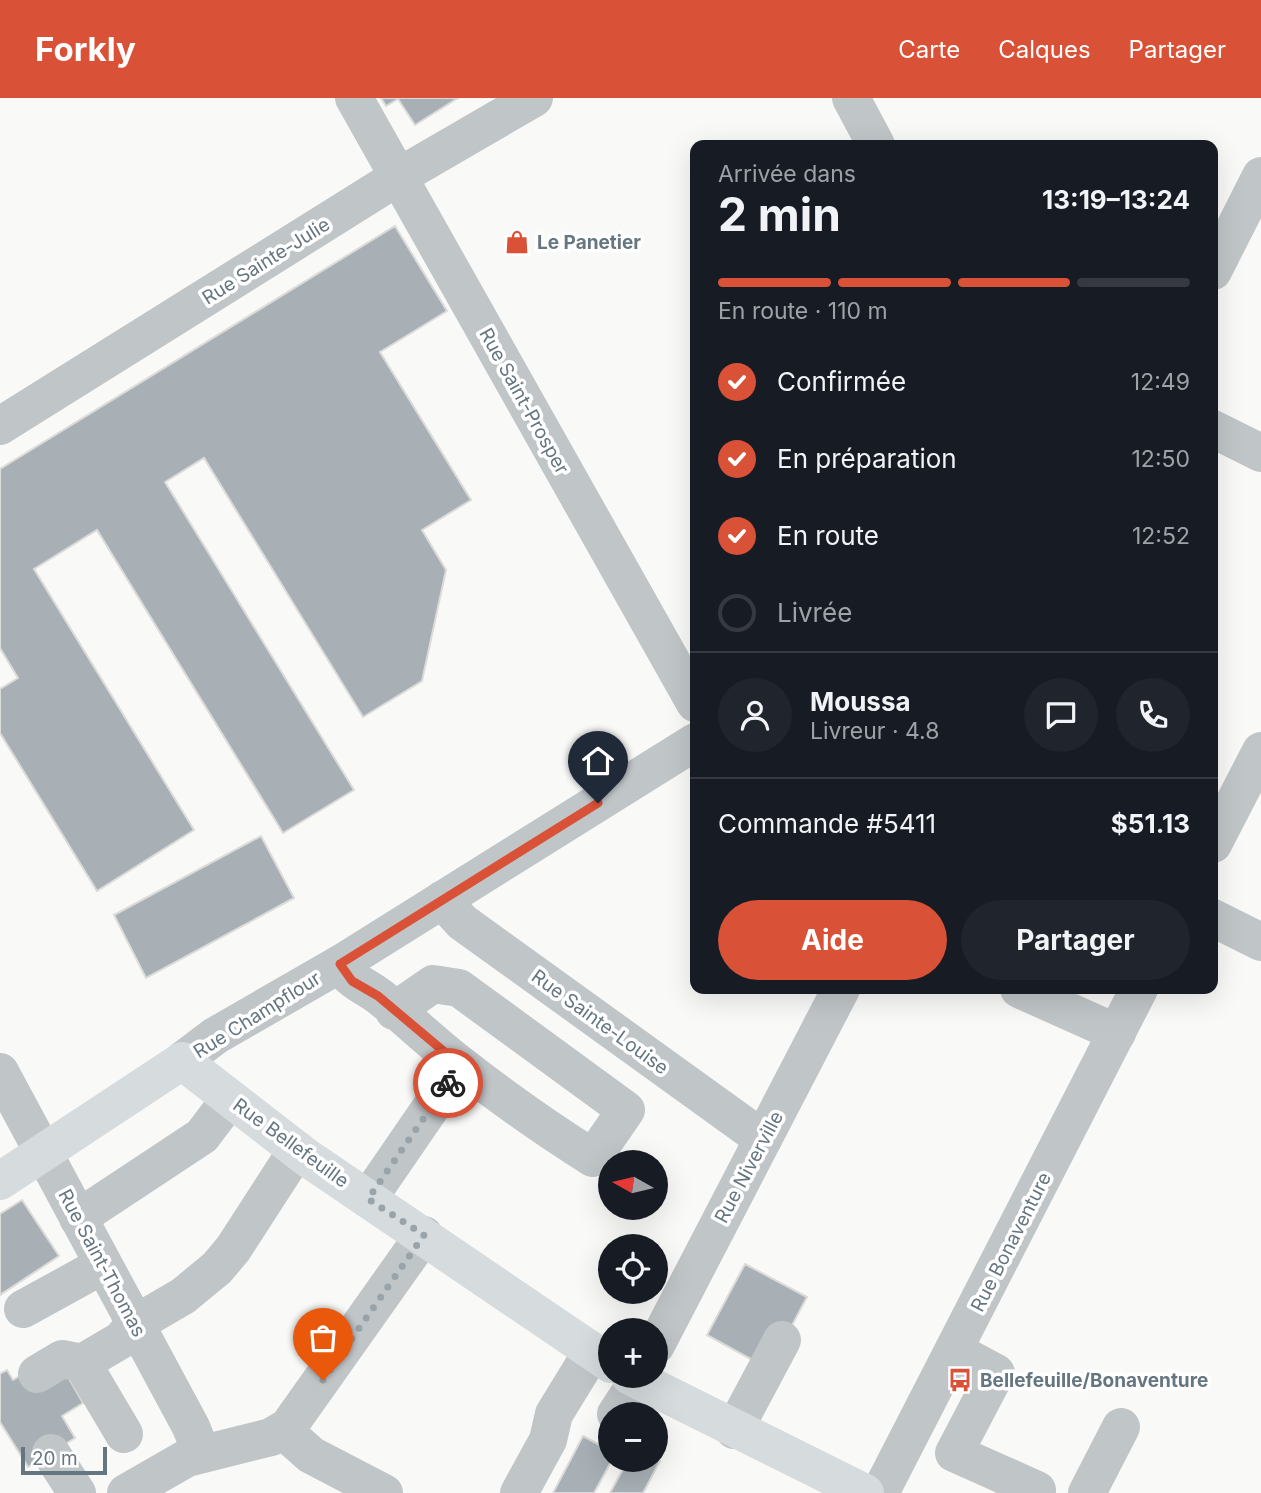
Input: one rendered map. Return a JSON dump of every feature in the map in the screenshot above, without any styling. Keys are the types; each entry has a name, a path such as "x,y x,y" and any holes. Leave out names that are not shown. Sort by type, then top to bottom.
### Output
{"main road":[{"name":"Rue Bellefeuille","path":"182,1061 297,1150 598,1352"},
{"name":"Rue Champflour","path":"0,1181 182,1061"},
{"name":"Rue Bellefeuille","path":"658,1388 734,1430 865,1493"}],"street":[{"name":"Rue Saint-Prosper","path":"354,98 690,694"},
{"name":"Rue Sainte-Julie","path":"0,426 398,177 534,98"},
{"path":"851,98 873,140"},
{"path":"1218,261 1261,176"},
{"path":"1218,432 1261,453"},
{"name":"Rue Champflour","path":"182,1061 223,1031 340,964 690,746"},
{"path":"1218,834 1261,751"},
{"name":"Rue Sainte-Louise","path":"442,900 461,922 763,1139"},
{"path":"1218,920 1261,942"},
{"path":"340,964 352,981 378,996 394,1011 460,1065 593,1158 626,1110 459,988 433,984 394,1011"},
{"name":"Rue Niverville","path":"668,1322 838,994"},
{"path":"1030,994 1117,1032"},
{"name":"Rue Bonaventure","path":"880,1493 1136,994"},
{"path":"368,1199 460,1065"},
{"name":"Rue Saint-Thomas","path":"0,1072 191,1427 202,1454"},
{"path":"78,1218 202,1136 230,1099"},
{"path":"124,1434 60,1374 121,1340 135,1324 195,1287 224,1260 297,1150"},
{"path":"126,1493 187,1458 284,1431 424,1235"},
{"path":"23,1309 103,1265"},
{"path":"734,1430 782,1340"},
{"path":"955,1351 996,1373 954,1453 1039,1492"},
{"path":"519,1493 548,1440 554,1414 598,1385"},
{"path":"1087,1493 1122,1427"},
{"path":"284,1431 311,1455 384,1493"},
{"path":"51,1453 77,1493"}],"building":[{"path":"381,98 458,98 415,125 398,99 386,106"},
{"path":"395,226 447,311 380,352 471,500 422,530 446,570 422,681 363,717 204,458 165,482 354,790 283,833 97,530 34,569 194,830 97,891 0,733 0,689 18,678 0,648 0,469"},
{"path":"261,836 294,898 146,978 114,915"},
{"path":"22,1200 59,1256 0,1295 0,1214"},
{"path":"745,1264 807,1297 789,1331 756,1362 707,1335"},
{"path":"33,1368 63,1368 83,1403 62,1416 75,1438 28,1467 0,1422 0,1374 7,1370 13,1380"},
{"path":"583,1436 598,1444 598,1472 605,1472 594,1493 553,1493"},
{"path":"621,1472 654,1472 643,1493 610,1493"}],"way so far":[{"path":"323,1380 424,1235 368,1199 448,1083"}],"place":[{"name":"Le Panetier","path":"517,242"},
{"name":"Bellefeuille/Bonaventure","path":"960,1380"}],"route":[{"path":"448,1083 460,1065 378,996 356,985 340,964 598,803"}]}
